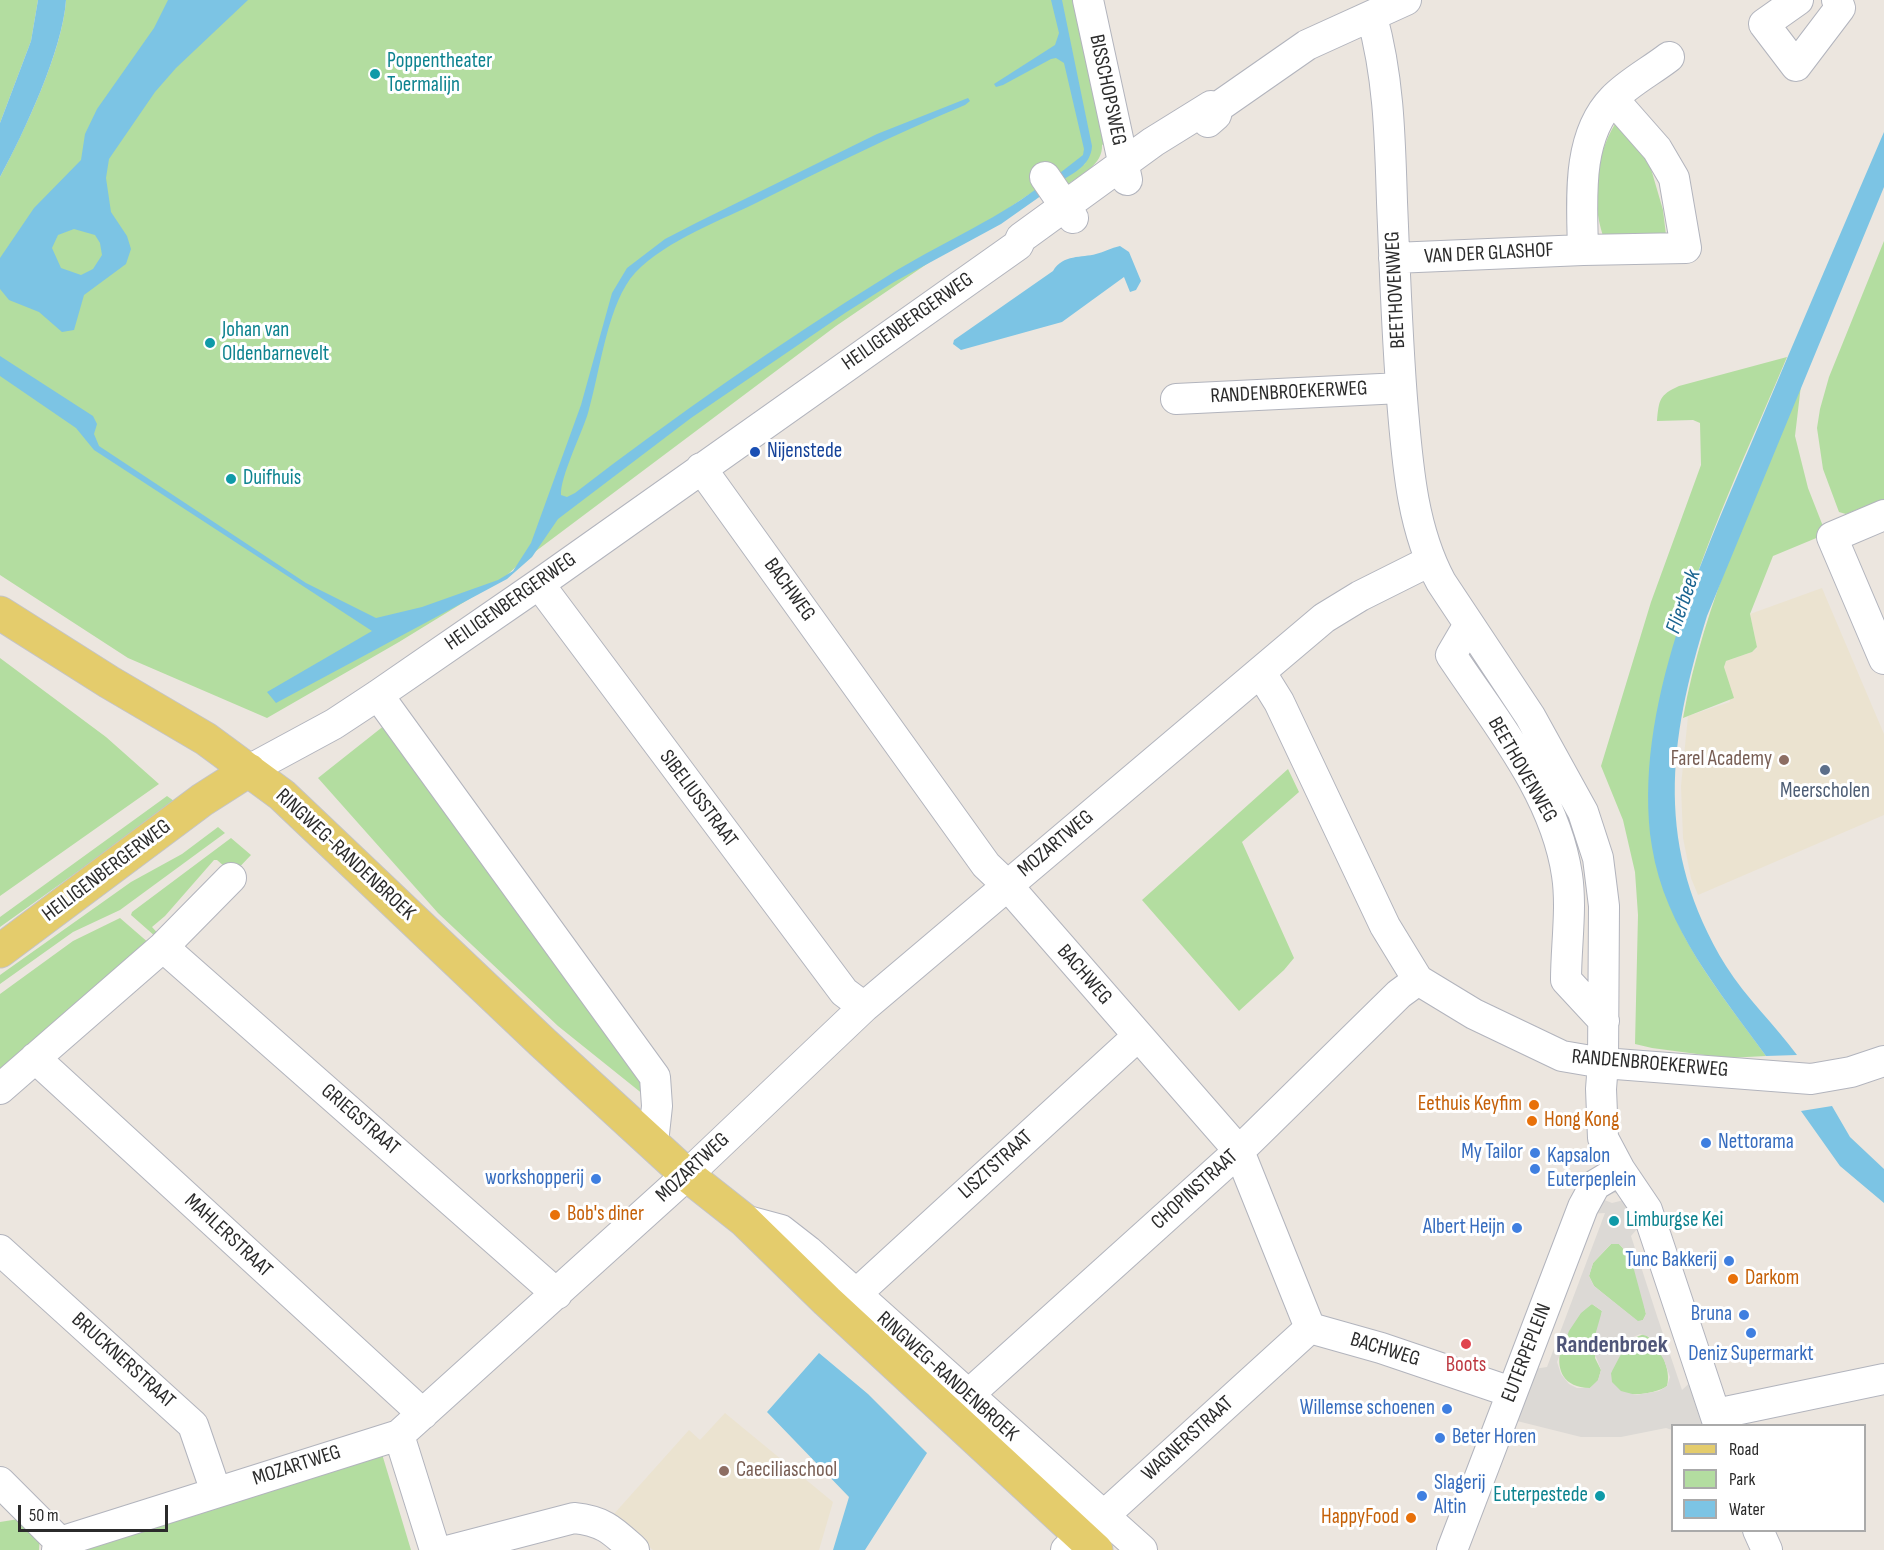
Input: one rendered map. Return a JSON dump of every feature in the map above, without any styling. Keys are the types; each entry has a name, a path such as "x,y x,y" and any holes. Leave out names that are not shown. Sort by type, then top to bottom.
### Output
{"main road":[{"name":"RINGWEG-RANDENBROEK","path":"0,613 109,682 206,739 282,795 350,857 542,1042 687,1175 744,1220 1087,1538"},
{"name":"HEILIGENBERGERWEG","path":"0,951 202,800 249,770"}],"street":[{"name":"BISSCHOPSWEG","path":"1088,0 1125,172"},
{"name":"HEILIGENBERGERWEG","path":"249,770 334,724 378,695 539,584 1018,245 1025,246 1060,198 1125,172 1188,138 1216,115 1218,107 1306,45 1406,0"},
{"path":"1798,0 1764,24 1796,66 1840,8 1837,0"},
{"name":"BEETHOVENWEG","path":"1372,17 1386,80 1401,387 1408,476 1430,561 1468,626 1530,716 1583,812 1598,858 1604,906 1603,1063"},
{"name":"VAN DER GLASHOF","path":"1583,250 1581,204 1590,132 1613,99 1669,57"},
{"name":"VAN DER GLASHOF","path":"1394,258 1686,248 1674,178 1657,149 1613,99"},
{"name":"RANDENBROEKERWEG","path":"1176,399 1401,387"},
{"name":"BACHWEG","path":"701,468 986,865 1007,885 1239,1150 1310,1328 1381,1348 1510,1392"},
{"path":"1884,515 1832,537 1884,658"},
{"path":"1261,673 1324,618 1360,596 1430,561"},
{"name":"SIBELIUSSTRAAT","path":"539,584 844,992 864,1007"},
{"name":"RANDENBROEKERWEG","path":"1261,673 1279,702 1385,926 1418,980 1474,1014 1562,1056 1603,1063 1811,1079 1851,1072 1884,1061"},
{"name":"MOZARTWEG","path":"58,1546 216,1492 399,1435 687,1175 864,1007 1261,673"},
{"path":"378,695 655,1077 657,1106 653,1143"},
{"path":"0,1089 163,947 231,878"},
{"name":"GRIEGSTRAAT","path":"163,947 557,1294"},
{"name":"CHOPINSTRAAT","path":"967,1396 1239,1150 1399,994 1418,980"},
{"name":"LISZTSTRAAT","path":"855,1295 1137,1036"},
{"name":"MAHLERSTRAAT","path":"35,1058 423,1414"},
{"path":"1603,1063 1602,1132 1620,1170 1647,1210 1717,1420 1884,1379"},
{"name":"EUTERPEPLEIN","path":"1452,1550 1510,1392 1584,1207 1595,1185 1620,1170"},
{"name":"RINGWEG-RANDENBROEK","path":"744,1220 781,1230 808,1251 967,1396 1087,1538 1142,1550"},
{"name":"BRUCKNERSTRAAT","path":"0,1250 193,1425 216,1492"},
{"name":"WAGNERSTRAAT","path":"1087,1538 1310,1328"},
{"path":"399,1435 435,1550"},
{"path":"0,1482 30,1510 58,1546"},
{"path":"0,1515 30,1510"},
{"path":"451,1550 574,1518 595,1520 608,1527 634,1550"},
{"path":"1759,1532 1767,1550"}],"shaded area":[{"name":"Farel Academy","path":"1822,588 1884,734 1884,815 1698,895 1691,878 1683,838 1681,786 1688,716 1730,702 1724,667 1726,661 1757,648 1750,614"},
{"path":"1614,1189 1629,1193 1639,1203 1645,1220 1631,1236 1657,1316 1682,1390 1696,1377 1713,1424 1671,1424 1671,1430 1666,1428 1621,1437 1581,1437 1509,1419 1527,1370 1547,1367 1605,1213 1586,1214 1598,1194","holes":["1614,1193 1621,1194 1628,1199 1612,1203 1602,1199","1611,1244 1619,1244 1633,1266 1646,1314 1643,1320 1638,1321 1594,1286 1589,1276 1593,1263","1592,1304 1602,1311 1592,1346 1601,1370 1598,1380 1590,1388 1577,1388 1569,1384 1561,1374 1557,1362 1569,1331 1581,1313","1640,1334 1650,1337 1664,1360 1670,1377 1667,1386 1659,1391 1636,1395 1621,1391 1612,1382 1611,1373 1629,1339"]},
{"name":"Caeciliaschool","path":"725,1413 833,1502 819,1550 653,1550 613,1515 689,1430 700,1440"}],"green space":[{"path":"0,0 38,0 31,41 0,123"},
{"path":"66,0 1082,0 1115,136 1102,145 1099,158 1084,173 1067,185 1059,182 1086,163 1028,195 836,326 520,563 505,577 399,642 267,718 128,658 0,575 0,177 31,114 50,66 58,42"},
{"path":"1615,124 1649,162 1663,210 1666,235 1603,236 1597,208 1597,178 1603,150"},
{"path":"1884,241 1884,499 1846,514 1839,512 1823,469 1817,428 1829,377"},
{"path":"1787,357 1734,481 1682,618 1664,689 1653,759 1652,827 1665,891 1684,936 1696,957 1766,1056 1727,1058 1652,1048 1635,1044 1638,915 1635,872 1623,820 1601,766 1651,602 1701,465 1700,423 1693,420 1657,421 1658,408 1664,395 1679,386"},
{"path":"1801,385 1795,436 1808,488 1826,534 1773,556 1750,614 1757,647 1752,652 1726,661 1724,667 1734,698 1683,718 1692,675 1718,590 1749,507"},
{"path":"0,658 106,737 159,784 0,896"},
{"path":"390,721 635,1058 649,1099 558,1026 438,913 318,778"},
{"path":"1288,769 1299,792 1242,842 1294,958 1239,1011 1142,900"},
{"path":"167,796 174,801 157,815 0,927 0,917"},
{"path":"218,827 225,833 120,910 73,932 0,984 0,975 131,882 182,854"},
{"path":"231,838 251,855 233,874 214,860 165,916 152,927 162,938 156,937 131,915 132,912"},
{"path":"120,918 150,944 0,1078 0,994 73,941"},
{"path":"1611,1244 1619,1244 1625,1251 1637,1277 1646,1314 1643,1320 1638,1322 1594,1286 1589,1276 1593,1263"},
{"path":"1592,1304 1602,1311 1595,1358 1601,1370 1598,1381 1590,1388 1574,1385 1564,1377 1560,1365 1560,1351 1572,1323"},
{"path":"1644,1334 1655,1343 1663,1357 1668,1372 1667,1386 1642,1394 1632,1394 1616,1389 1611,1382 1611,1373 1616,1360 1629,1340"},
{"path":"382,1454 411,1550 77,1550"},
{"path":"25,1518 40,1533 39,1550 0,1550 0,1522"}],"water":[{"path":"38,0 66,0 63,20 58,42 41,90 0,177 0,123 31,41"},
{"path":"168,0 248,0 176,68 155,92 109,159 106,178 111,212 127,236 131,249 126,264 84,295 74,330 62,332 39,312 9,300 0,289 0,258 34,208 81,160 85,134 97,109 154,28","holes":["74,229 95,235 100,243 102,255 93,269 81,275 61,268 52,248 58,235"]},
{"path":"1051,0 1062,0 1092,146 1085,163 1076,172 1059,182 1056,176 1083,155 1084,149 1064,63 1056,58 1051,59 1003,85 996,87 994,84 1055,45 1059,33"},
{"path":"968,98 970,101 965,105 859,153 688,236 655,255 641,267 630,279 622,293 609,326 588,413 568,466 561,495 567,497 575,493 727,381 886,277 1002,212 1039,187 1045,193 1001,224 894,282 845,313 691,418 558,519 532,557 507,579 276,703 267,692 372,631 94,450 76,428 0,376 0,356 93,416 97,424 94,434 99,446 306,583 376,618 422,607 498,580 513,571 531,543 581,405 612,293 627,268 665,239 698,222 877,134"},
{"path":"1884,132 1884,187 1707,616 1683,707 1677,751 1675,794 1678,837 1687,879 1703,922 1734,978 1797,1055 1766,1056 1713,983 1682,932 1669,905 1652,847 1648,795 1652,741 1662,688 1695,581"},
{"path":"1120,246 1129,252 1141,281 1136,290 1130,292 1124,277 1062,322 961,350 953,344 954,340 1067,259 1096,254"},
{"path":"1832,1106 1850,1137 1884,1169 1884,1203 1840,1166 1801,1111"},
{"path":"819,1353 868,1394 927,1453 865,1550 833,1550 849,1497 767,1412"}],"place":[{"name":"Poppentheater Toermalijn","path":"375,74"},
{"name":"Johan van Oldenbarnevelt","path":"210,343"},
{"name":"Nijenstede","path":"755,452"},
{"name":"Duifhuis","path":"231,479"},
{"name":"Farel Academy","path":"1784,760"},
{"name":"Meerscholen","path":"1825,770"},
{"name":"Eethuis Keyfim","path":"1534,1105"},
{"name":"Hong Kong","path":"1532,1121"},
{"name":"Nettorama","path":"1706,1143"},
{"name":"My Tailor","path":"1535,1153"},
{"name":"Kapsalon Euterpeplein","path":"1535,1169"},
{"name":"workshopperij","path":"596,1179"},
{"name":"Bob's diner","path":"555,1215"},
{"name":"Limburgse Kei","path":"1614,1221"},
{"name":"Albert Heijn","path":"1517,1228"},
{"name":"Tunc Bakkerij","path":"1729,1261"},
{"name":"Darkom","path":"1733,1279"},
{"name":"Bruna","path":"1744,1315"},
{"name":"Deniz Supermarkt","path":"1751,1333"},
{"name":"Boots","path":"1466,1344"},
{"name":"Willemse schoenen","path":"1447,1409"},
{"name":"Beter Horen","path":"1440,1438"},
{"name":"Caeciliaschool","path":"724,1471"},
{"name":"Slagerij Altin","path":"1422,1496"},
{"name":"Euterpestede","path":"1600,1496"},
{"name":"HappyFood","path":"1411,1518"}],"district":[{"name":"Randenbroek","path":"1612,1346"}],"water label":[{"name":"Flierbeek","path":"1684,602"}]}
